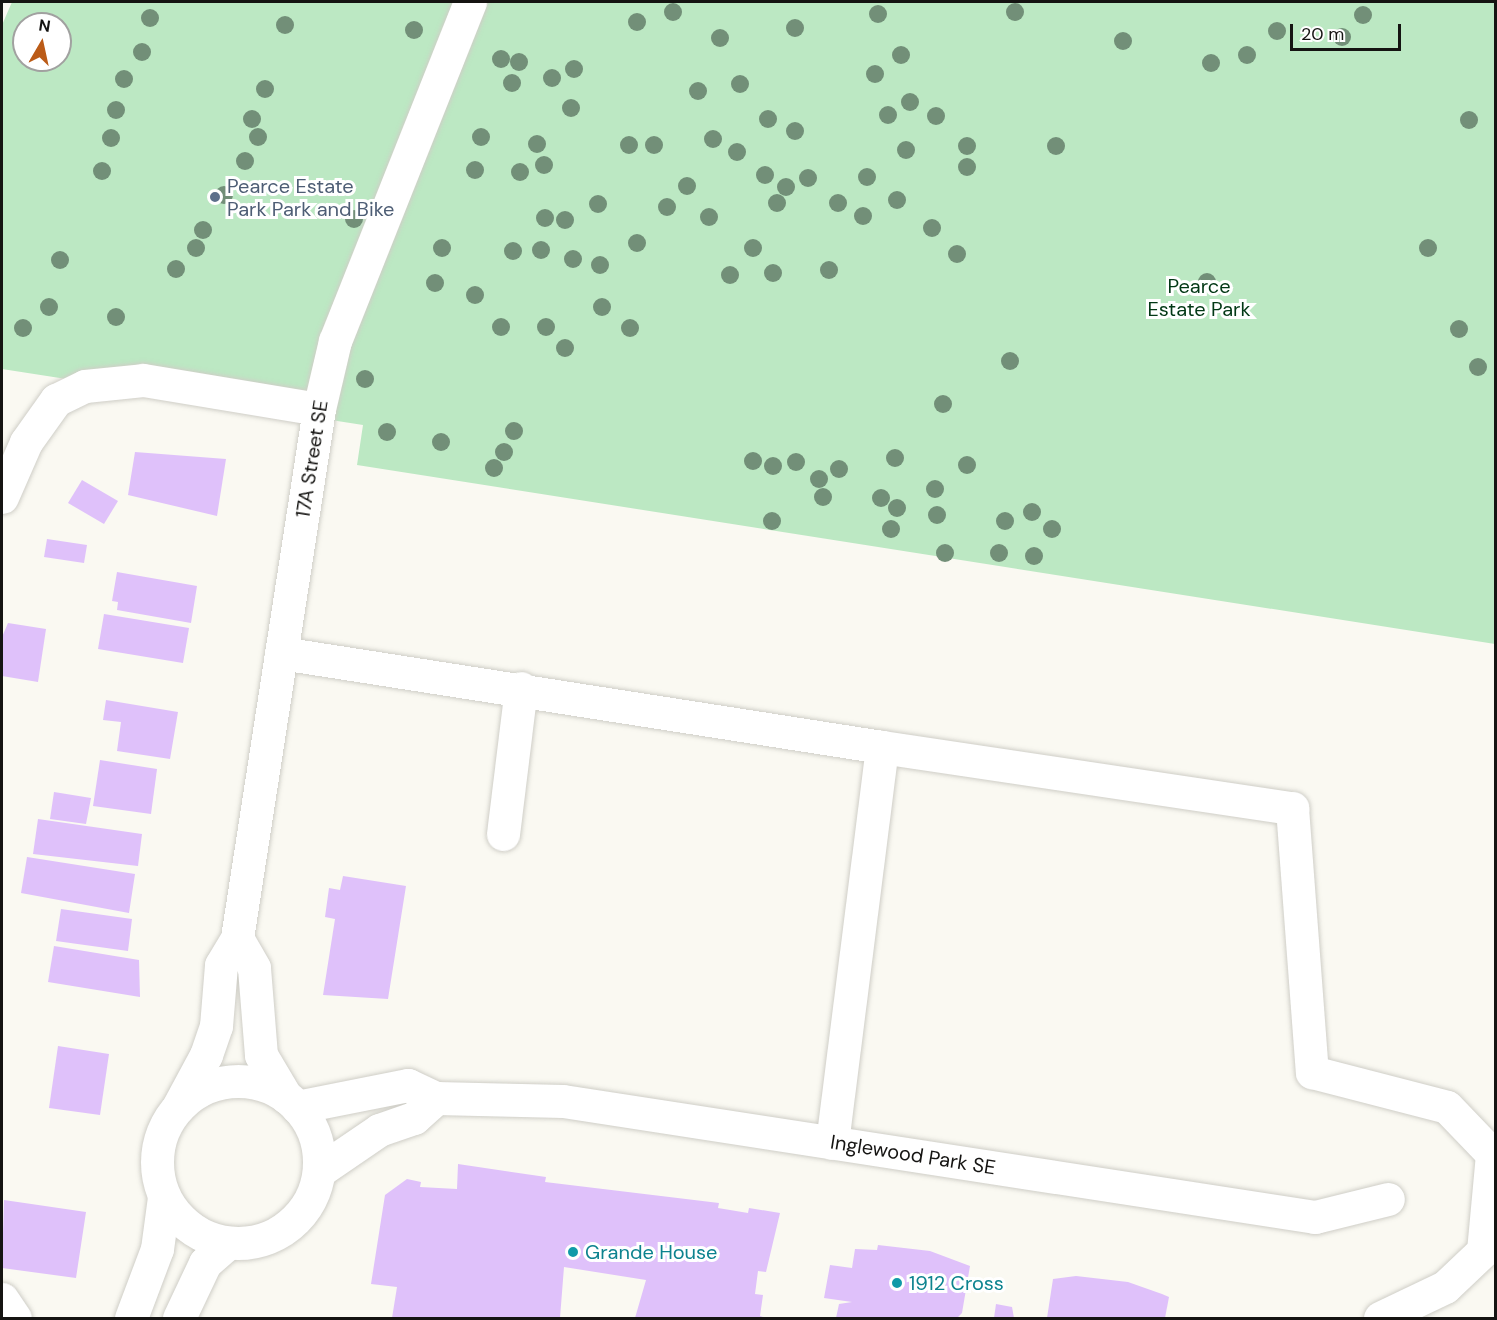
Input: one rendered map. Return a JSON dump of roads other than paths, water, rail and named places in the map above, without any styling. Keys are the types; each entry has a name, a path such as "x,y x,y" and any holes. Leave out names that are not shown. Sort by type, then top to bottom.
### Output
{"street":[{"name":"17A Street SE","path":"178,1107 206,1055 216,1026 221,965 237,938 319,409 345,314 470,2"},
{"path":"2,497 26,442 56,400 85,386 142,380 319,409"},
{"path":"281,653 521,688 882,747 1292,808 1312,1072 1447,1107 1492,1154 1483,1251 1445,1287 1380,1318"},
{"path":"503,834 521,688"},
{"path":"832,1143 882,747"},
{"path":"164,1197 190,1228 228,1243 270,1237 289,1226 309,1201 319,1171 311,1125 291,1102 261,1055 254,968 237,938"},
{"path":"131,1318 157,1249 164,1197 158,1149 178,1107 211,1085 230,1082 250,1082 291,1102"},
{"name":"Inglewood Park SE","path":"291,1102 408,1085 435,1098 563,1101 1316,1217 1388,1199"},
{"path":"319,1171 379,1130 414,1118 435,1098"},
{"path":"179,1318 205,1263 228,1243"},
{"path":"2,1299 15,1318"}],"place":[{"name":"Pearce Estate Park Park and Bike","path":"215,197"},
{"name":"Grande House","path":"573,1252"},
{"name":"1912 Cross","path":"897,1283"}],"park label":[{"name":"Pearce Estate Park","path":"1199,298"}]}
